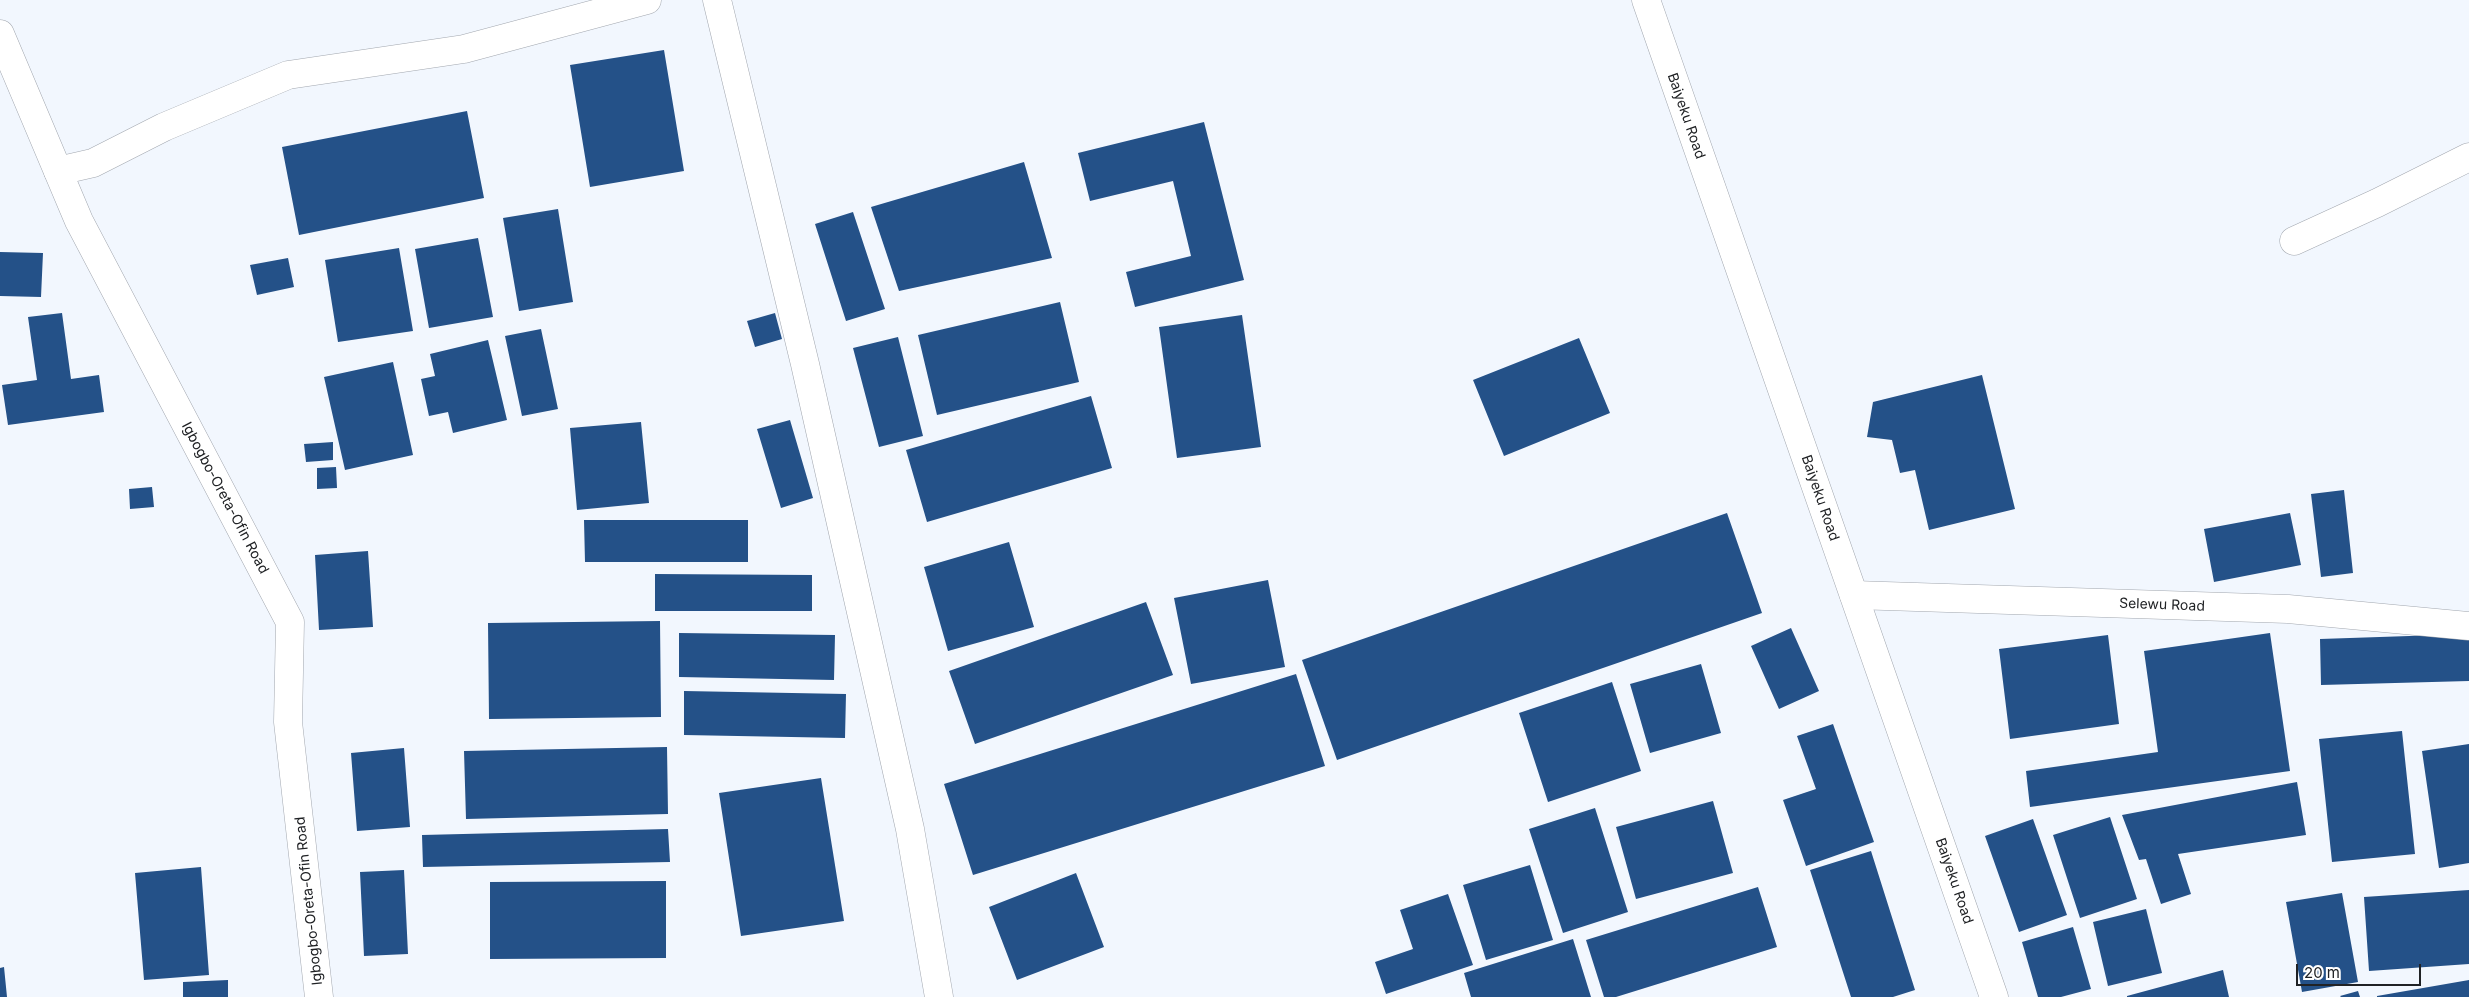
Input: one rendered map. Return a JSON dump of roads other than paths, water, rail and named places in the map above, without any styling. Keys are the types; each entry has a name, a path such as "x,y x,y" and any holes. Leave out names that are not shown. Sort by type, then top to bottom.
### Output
{"street":[{"path":"58,171 92,163 164,126 288,75 464,49 647,0"},
{"path":"717,0 805,364 908,819 939,997"},
{"name":"Baiyeku Road","path":"1646,0 1994,997"},
{"name":"Igbogbo-Oreta-Ofin Road","path":"0,34 79,221 290,622 288,722 319,997"},
{"path":"2294,241 2377,203 2469,157"},
{"name":"Selewu Road","path":"1854,596 2288,609 2469,626"}]}
